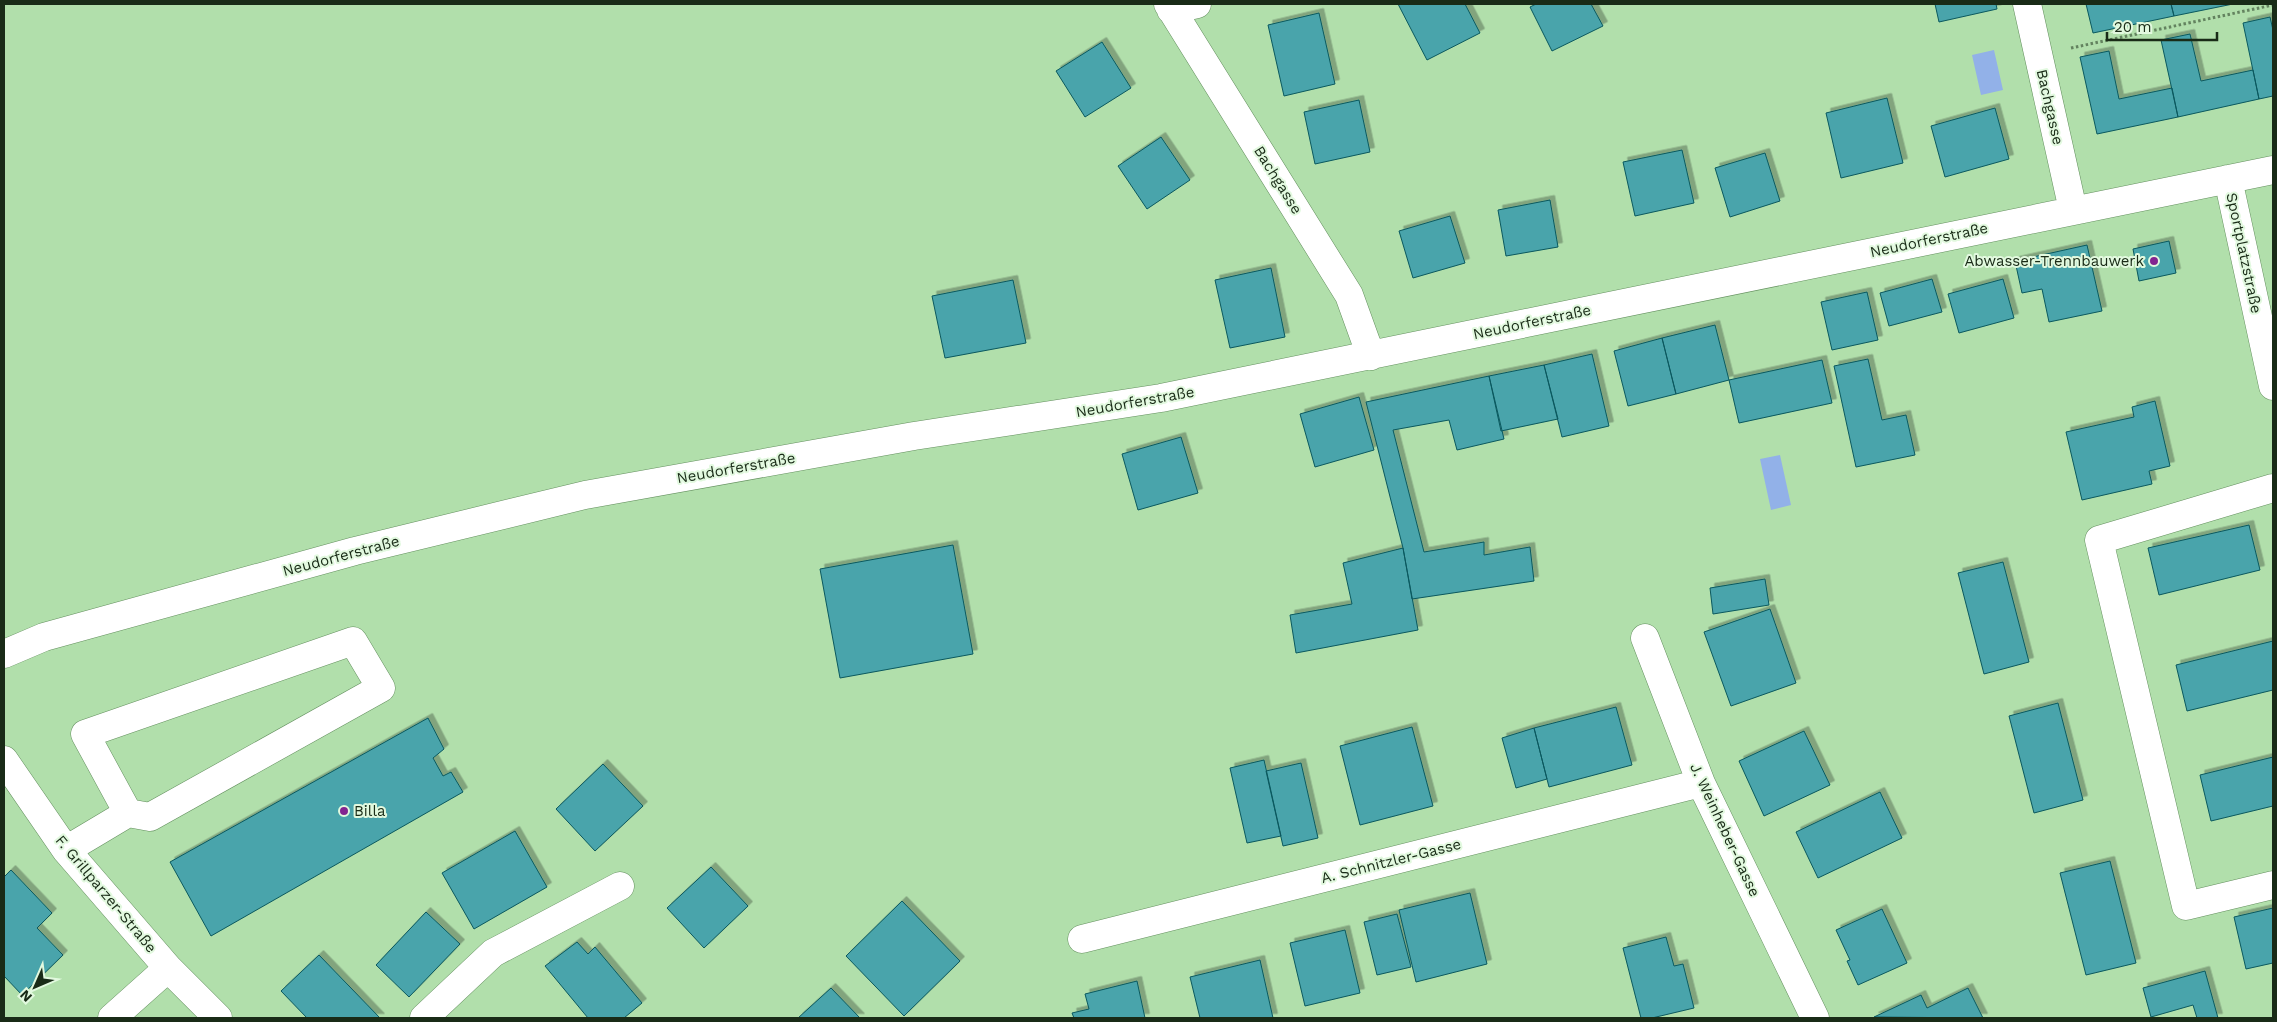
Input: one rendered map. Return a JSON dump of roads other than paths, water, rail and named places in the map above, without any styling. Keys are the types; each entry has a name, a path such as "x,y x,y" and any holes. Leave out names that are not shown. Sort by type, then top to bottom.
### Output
{"street":[{"name":"Bachgasse","path":"2027,4 2073,210"},
{"name":"Bachgasse","path":"1179,6 1349,295 1371,356"},
{"name":"Neudorferstraße","path":"4,654 44,637 336,556 585,495 914,436 1161,398 2273,170"},
{"name":"Sportplatzstraße","path":"2228,179 2273,386"},
{"path":"2273,488 2099,540 2186,906 2273,885"},
{"name":"J. Weinheber-Gasse","path":"1645,638 1700,783 1815,1018"},
{"path":"66,850 128,813 150,817 381,688 354,641 85,734 128,813"},
{"name":"F. Grillparzer-Straße","path":"4,760 66,850 168,968 218,1018"},
{"name":"A. Schnitzler-Gasse","path":"1082,939 1700,783"},
{"path":"424,1018 493,953 620,886"},
{"path":"112,1018 168,968"}],"water":[{"path":"1994,50 2003,90 1981,95 1972,55"},
{"path":"1780,455 1791,505 1771,510 1760,459"}],"place":[{"name":"Abwasser-Trennbauwerk","path":"2154,261"},
{"name":"Billa","path":"344,811"}]}
